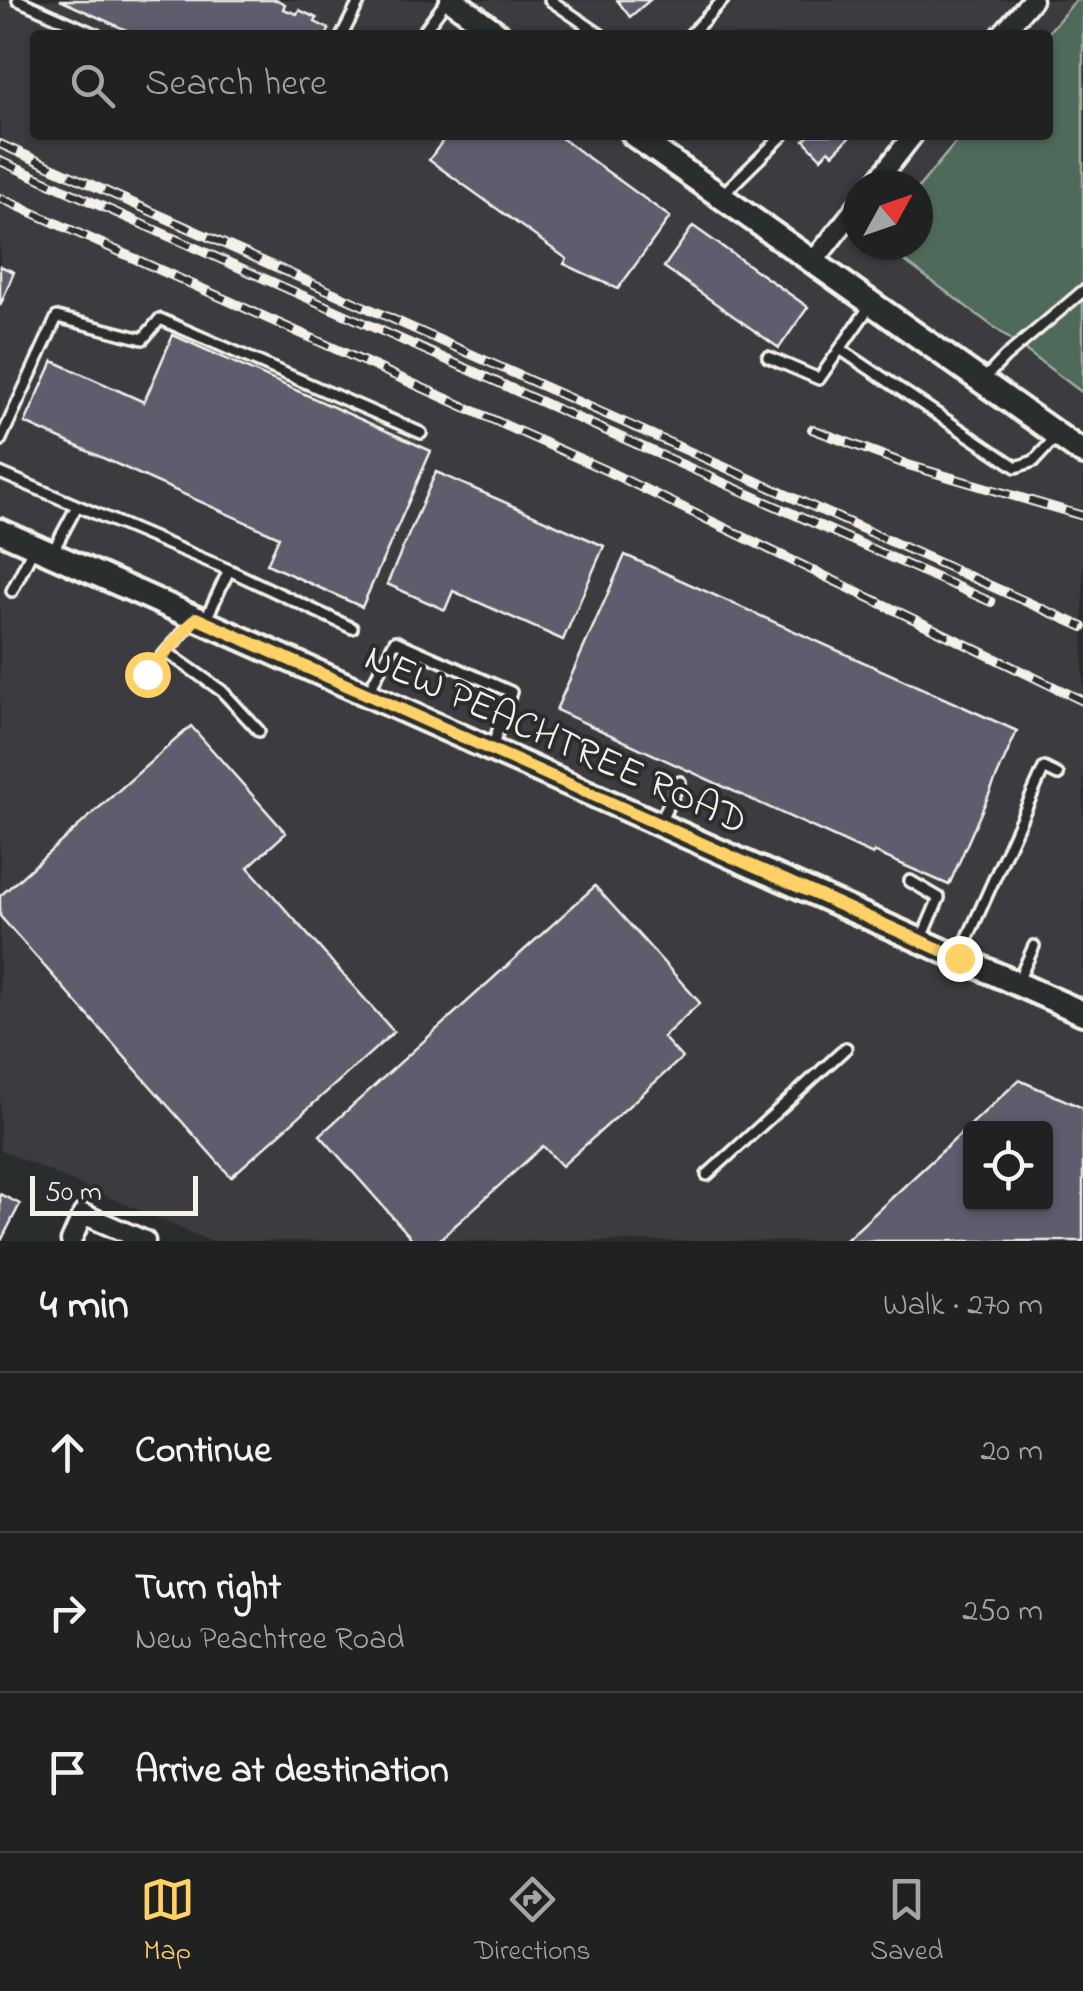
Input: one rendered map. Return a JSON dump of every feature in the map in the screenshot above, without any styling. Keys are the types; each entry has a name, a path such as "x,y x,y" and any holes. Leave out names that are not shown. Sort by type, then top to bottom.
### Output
{"street":[{"path":"450,0 492,30"},
{"path":"1005,30 1032,0"},
{"path":"641,140 1083,453"},
{"path":"886,170 909,140"},
{"path":"812,262 843,224"},
{"name":"NEW PEACHTREE ROAD","path":"0,530 1083,1013"},
{"path":"71,1241 83,1214 145,1241"}],"lane":[{"path":"18,0 86,30"},
{"path":"345,30 360,0"},
{"path":"424,30 450,0"},
{"path":"550,0 593,30"},
{"path":"695,30 724,0"},
{"path":"721,196 778,140"},
{"path":"982,381 1083,291"},
{"path":"768,356 819,380 872,303"},
{"path":"0,442 58,316 144,339 160,319 421,433"},
{"path":"840,349 1016,467 1034,461 1058,435"},
{"path":"0,473 229,570 352,628"},
{"path":"12,591 77,506"},
{"path":"147,674 200,620 229,570"},
{"path":"368,694 395,641 511,692 492,748"},
{"path":"168,653 222,691 260,731"},
{"path":"959,958 1044,768 1058,775"},
{"path":"659,824 680,782"},
{"path":"910,880 939,898 920,941"},
{"path":"1017,984 1034,946"},
{"path":"707,1175 846,1048"}],"shaded area":[{"path":"0,0 1076,0 1050,30 30,30 30,140 958,140 933,170 843,170 843,260 903,260 1083,393 1083,1241 210,1241 0,1150"}],"green space":[{"path":"1076,0 1083,0 1083,393 903,260 933,260 933,170 958,140 1053,140 1053,30"}],"building":[{"path":"60,0 277,0 285,4 283,9 297,14 299,10 329,29 329,30 126,30"},
{"path":"617,0 650,0 630,17"},
{"path":"443,140 564,140 670,217 618,289 564,264 567,259 429,160"},
{"path":"804,140 847,140 833,154 829,150 821,158"},
{"path":"693,226 808,307 779,348 664,267"},
{"path":"0,266 14,272 0,306"},
{"path":"173,335 431,451 362,607 267,564 279,537 25,423 53,361 144,402"},
{"path":"436,472 604,546 563,640 453,591 445,610 387,584"},
{"path":"625,555 1017,731 949,885 874,852 873,855 556,710"},
{"path":"191,726 286,833 248,867 394,1032 231,1177 0,916 0,896"},
{"path":"595,886 700,1003 663,1037 682,1058 562,1166 543,1146 438,1241 414,1241 320,1135"},
{"path":"1019,1080 1083,1108 1083,1241 845,1241 963,1132 963,1211 1053,1211 1053,1121 975,1121"},
{"path":"0,1194 20,1204 1,1241 0,1241"}],"railway":[{"path":"0,144 1083,627"},
{"path":"0,161 991,602"},
{"path":"0,198 607,471 1083,701"},
{"path":"812,429 908,465 1083,516"}],"route":[{"path":"147,674 196,618 959,958"}]}
